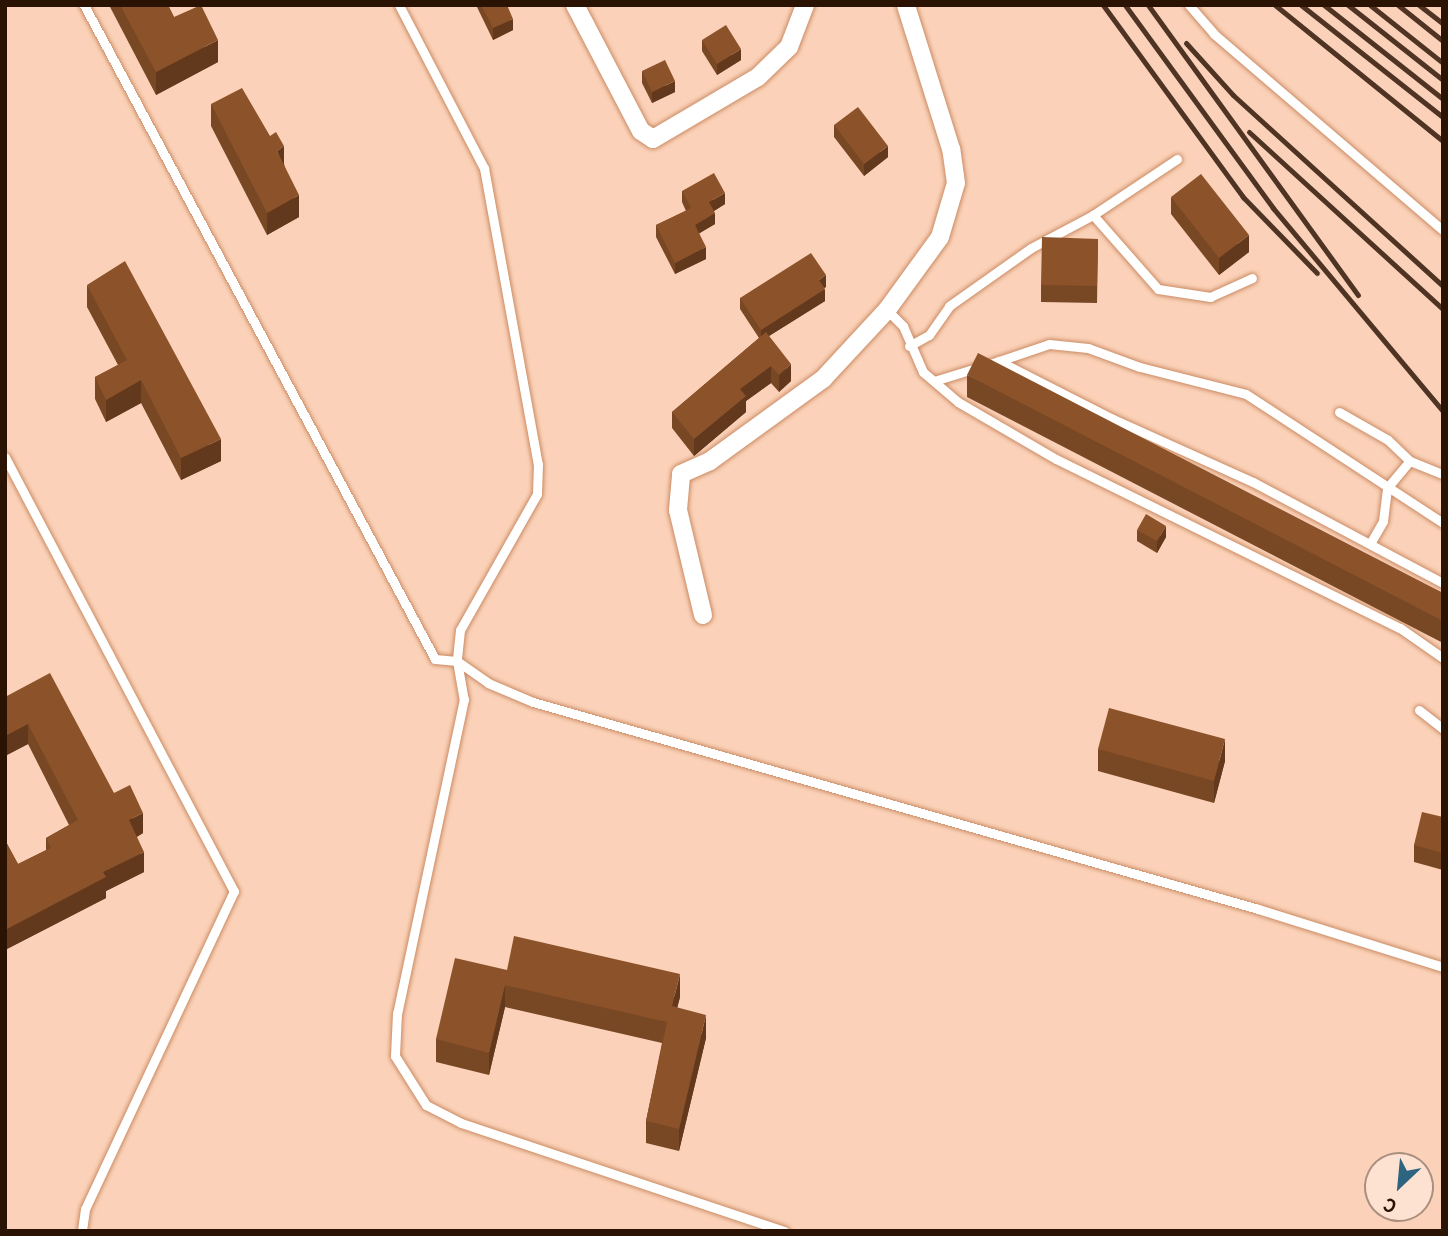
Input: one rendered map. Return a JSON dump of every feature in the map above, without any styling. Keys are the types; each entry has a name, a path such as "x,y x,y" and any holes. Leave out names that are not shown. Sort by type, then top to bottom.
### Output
{"street":[{"path":"575,5 640,131 653,139 758,76 789,47 805,5"},
{"path":"703,615 678,510 681,474 710,461 823,379 887,310 940,237 956,183 951,149 906,5"}],"lane":[{"path":"84,5 435,659 457,661 488,683 533,702 1258,909 1443,967"},
{"path":"399,5 484,168 538,464 537,494 460,630 457,661 464,699 397,1013 395,1056 426,1105 461,1123 784,1231"},
{"path":"1189,5 1214,34 1443,230"},
{"path":"909,346 929,335 949,306 1031,248 1093,215 1177,159"},
{"path":"1093,215 1158,289 1210,297 1252,278"},
{"path":"887,310 903,326 909,346 934,381 958,402 1056,459 1286,569 1400,628 1443,658"},
{"path":"934,381 1049,344 1088,348 1140,367 1246,394 1443,523"},
{"path":"999,361 1371,542 1443,583"},
{"path":"1339,412 1388,440 1410,461 1443,474"},
{"path":"5,457 234,891 85,1209 82,1231"},
{"path":"1371,542 1384,521 1387,488 1410,461"},
{"path":"1419,710 1443,729"}],"building":[{"path":"120,5 168,5 174,17 201,5 218,40 156,72"},
{"path":"481,5 507,5 513,19 493,28"},
{"path":"726,25 741,49 717,64 702,40"},
{"path":"665,60 675,81 652,92 642,71"},
{"path":"242,88 270,136 276,132 284,146 277,151 299,195 267,213 211,104"},
{"path":"858,107 888,146 864,164 834,125"},
{"path":"714,173 725,193 709,202 715,213 695,225 706,247 675,263 656,225 691,208 682,191"},
{"path":"1201,174 1249,235 1219,258 1171,197"},
{"path":"1042,237 1098,239 1097,286 1041,285"},
{"path":"811,253 826,275 819,280 825,289 761,330 740,298"},
{"path":"125,261 221,439 181,458 141,380 106,400 95,377 127,360 87,285"},
{"path":"766,332 791,364 779,375 771,366 740,389 746,396 694,439 672,412"},
{"path":"978,353 1443,593 1443,621 967,375"},
{"path":"1146,514 1166,526 1157,541 1137,530"},
{"path":"50,673 114,793 130,785 143,813 129,820 144,852 103,872 106,877 5,930 5,840 18,864 51,848 46,838 78,820 28,724 5,736 5,697"},
{"path":"1109,708 1225,739 1214,781 1098,749"},
{"path":"1422,812 1443,817 1443,853 1414,845"},
{"path":"514,936 680,974 672,1006 706,1015 679,1129 646,1121 667,1022 505,985 489,1053 436,1039 455,958 507,970"}],"railway":[{"path":"1103,5 1243,197 1317,273"},
{"path":"1125,5 1273,208 1443,411"},
{"path":"1148,5 1358,295"},
{"path":"1275,5 1443,141"},
{"path":"1301,5 1443,117"},
{"path":"1324,5 1443,99"},
{"path":"1348,5 1443,80"},
{"path":"1370,5 1443,63"},
{"path":"1398,5 1443,41"},
{"path":"1419,5 1443,24"},
{"path":"1186,43 1233,95 1443,286"},
{"path":"1249,132 1443,309"}]}
